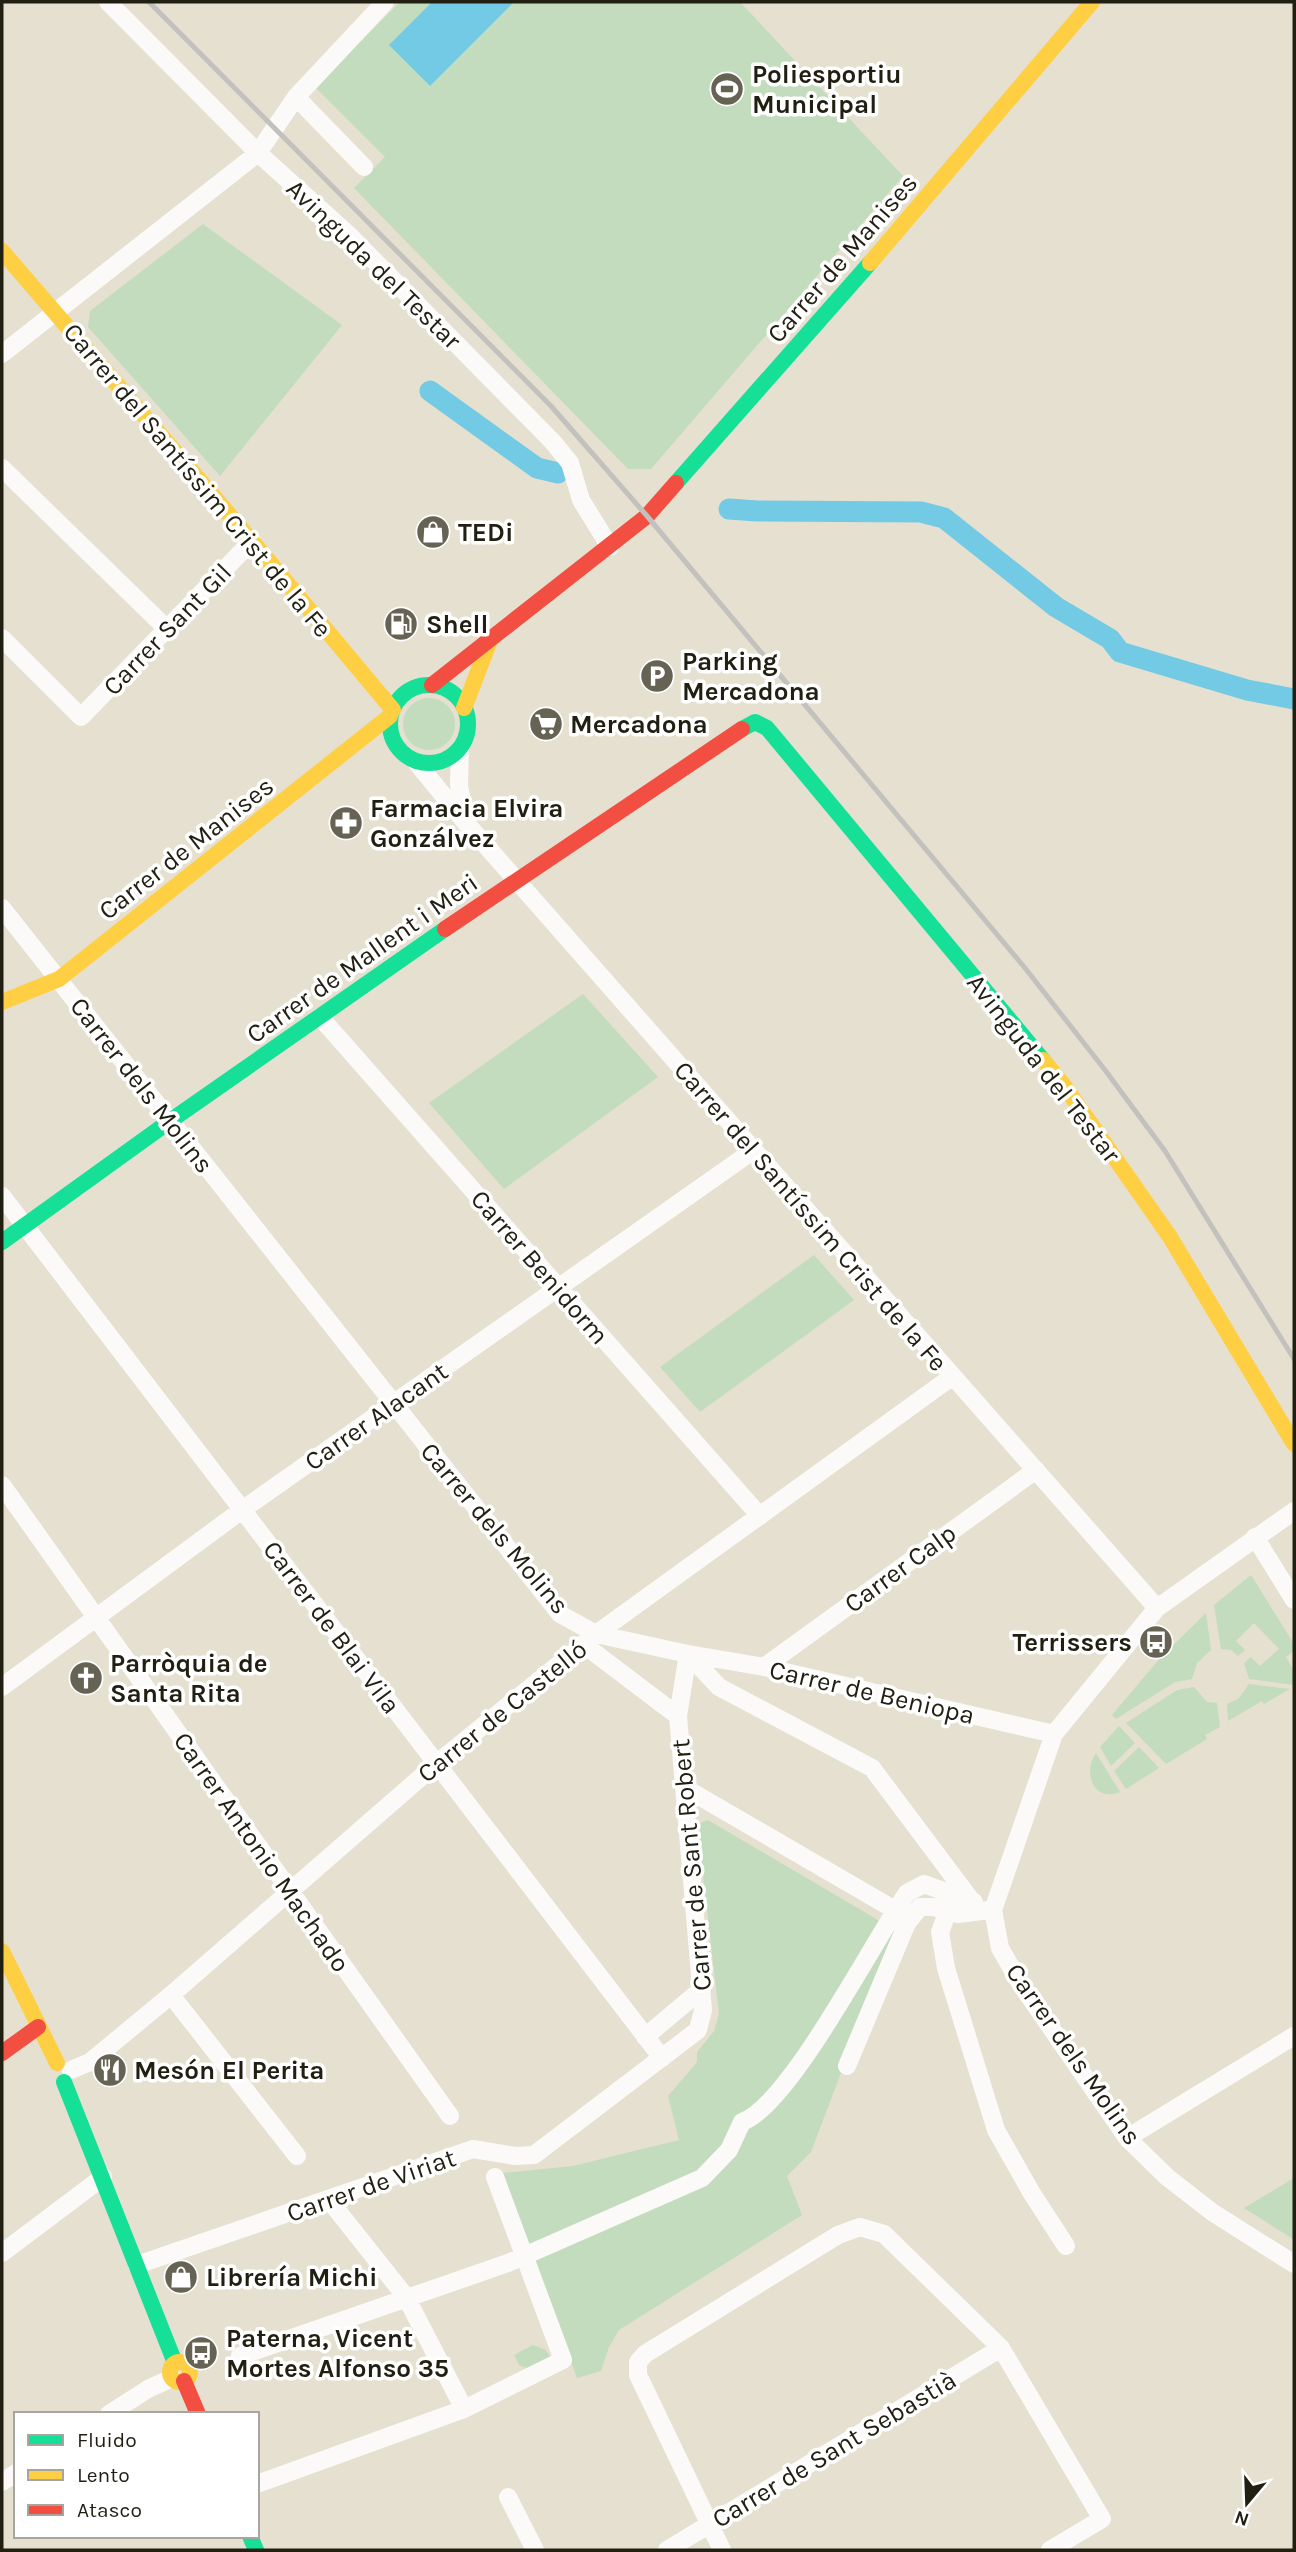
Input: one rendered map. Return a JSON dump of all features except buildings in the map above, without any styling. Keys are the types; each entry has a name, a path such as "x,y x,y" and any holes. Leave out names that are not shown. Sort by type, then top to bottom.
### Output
{"street":[{"name":"Avinguda del Testar","path":"108,2 258,153 349,236 554,442 570,463 580,500 610,547"},
{"path":"2,354 258,153 296,97 384,2"},
{"name":"Carrer de Manises","path":"432,685 648,516 935,189 1092,2"},
{"path":"296,97 364,167"},
{"name":"Carrer del Santíssim Crist de la Fe","path":"2,251 252,541 391,713"},
{"path":"2,468 167,628"},
{"name":"Carrer Sant Gil","path":"2,638 81,717 252,541"},
{"path":"464,708 492,636"},
{"path":"460,748 440,762 416,762 384,748 395,704 411,689 432,685 451,692 464,708 468,729 460,748 459,785 466,823"},
{"name":"Carrer de Manises","path":"2,1002 59,979 344,755 391,713"},
{"name":"Avinguda del Testar","path":"755,722 767,728 1063,1084 1170,1237 1294,1444"},
{"name":"Carrer de Mallent i Meri","path":"2,1242 170,1121 516,880 733,733 755,722"},
{"name":"Carrer de Manises","path":"344,755 384,748"},
{"name":"Carrer del Santíssim Crist de la Fe","path":"416,762 466,823 1157,1608"},
{"name":"Carrer dels Molins","path":"2,908 560,1614 678,1716"},
{"name":"Carrer Benidorm","path":"320,1017 760,1516"},
{"name":"Carrer Alacant","path":"2,1687 242,1510 754,1150"},
{"name":"Carrer de Blai Vila","path":"2,1196 662,2058"},
{"name":"Carrer de Castelló","path":"64,2071 90,2062 171,1995 436,1763 590,1639 953,1376"},
{"name":"Carrer Calp","path":"764,1667 1036,1470"},
{"name":"Carrer Antonio Machado","path":"2,1485 450,2116"},
{"path":"993,1910 1054,1734 1157,1608 1294,1511"},
{"path":"1255,1537 1294,1600"},
{"name":"Carrer dels Molins","path":"590,1639 688,1654"},
{"path":"688,1654 719,1687 872,1768 971,1900"},
{"name":"Carrer de Beniopa","path":"688,1654 764,1667 1054,1734"},
{"name":"Carrer de Sant Robert","path":"662,2058 698,2030 703,2010 678,1716 688,1654"},
{"path":"685,1788 895,1910"},
{"path":"240,2356 516,2260 702,2178 729,2150 742,2122 754,2118 797,2069 906,1893 924,1884 993,1910"},
{"path":"847,2066 907,1923 920,1907 934,1907 958,1914 993,1910"},
{"name":"Carrer dels Molins","path":"993,1910 1000,1948 1020,1983 1127,2138 1167,2178 1212,2212 1294,2264"},
{"path":"948,1911 940,1932 946,1968 996,2130 1066,2246"},
{"path":"2,1951 38,2028 64,2071 177,2374 197,2412"},
{"path":"645,2037 701,1990"},
{"path":"171,1995 297,2156"},
{"path":"2,2053 38,2028"},
{"path":"1127,2138 1294,2036"},
{"name":"Carrer de Viriat","path":"137,2265 473,2149 515,2156 534,2155 662,2058"},
{"path":"259,2483 464,2409 563,2360 516,2260 495,2176"},
{"path":"2,2253 103,2177"},
{"path":"329,2200 406,2297 464,2409"},
{"path":"722,2550 638,2375 638,2362 645,2354 838,2235 860,2227 884,2234 1001,2348 1102,2519 1051,2550"},
{"name":"Carrer de Sant Sebastià","path":"667,2550 1001,2348"},
{"path":"112,2412 177,2374"},
{"path":"508,2497 535,2550"}],"green space":[{"path":"400,2 740,2 903,176 651,469 628,469 354,188 385,157 315,87"},
{"path":"203,224 342,325 220,476 88,327 90,311"},
{"path":"429,698 448,705 455,724 448,743 429,750 410,743 403,724 410,705"},
{"path":"583,994 658,1077 504,1189 429,1103"},
{"path":"814,1255 854,1300 700,1412 660,1367"},
{"path":"1251,1575 1294,1644 1294,1651 1286,1657 1294,1671 1294,1685 1249,1679 1244,1663 1251,1657 1260,1666 1279,1649 1254,1623 1236,1641 1245,1650 1238,1656 1231,1650 1221,1649 1214,1605"},
{"path":"1206,1613 1211,1650 1197,1663 1192,1679 1175,1682 1116,1719 1112,1715 1161,1657"},
{"path":"1249,1684 1290,1689 1264,1704 1262,1701 1228,1721 1227,1704 1238,1699"},
{"path":"1194,1687 1207,1702 1217,1703 1220,1727 1205,1735 1207,1739 1166,1764 1126,1723 1177,1690"},
{"path":"1119,1726 1135,1743 1111,1766 1100,1747"},
{"path":"1139,1747 1159,1768 1126,1789 1114,1771"},
{"path":"1096,1753 1120,1792 1103,1793 1093,1784 1090,1769"},
{"path":"708,1820 895,1930 811,2152 787,2176 802,2215 619,2330 609,2347 601,2371 577,2378 502,2173 573,2166 679,2140 668,2096 697,2062 697,2052 714,2031 719,2014 697,1824"},
{"path":"1294,2178 1294,2238 1293,2239 1244,2208"},
{"path":"533,2345 546,2350 552,2361 532,2370 519,2365 514,2355"}],"water":[{"path":"432,2 514,2 430,86 389,45"}],"waterway":[{"path":"430,391 537,468 558,473"},
{"path":"729,509 921,512 944,518 1056,607 1110,639 1120,652 1247,690 1294,699"}],"railway":[{"path":"149,2 551,406 647,516 1025,968 1105,1070 1165,1151 1294,1359"}],"traffic: fast":[{"path":"676,483 870,263"},
{"path":"429,685 444,688 456,697 465,709 468,724 465,739 456,751 444,760 429,763 414,760 402,751 393,739 390,724 393,709 402,697 414,688 429,685"},
{"path":"742,729 755,722 767,728 1043,1060"},
{"path":"2,1242 445,929"},
{"path":"64,2082 175,2363"},
{"path":"251,2538 256,2550"}],"traffic: slow":[{"path":"870,263 1092,2"},
{"path":"2,251 252,541 393,710"},
{"path":"464,708 491,638"},
{"path":"2,1002 59,979 390,716"},
{"path":"1043,1060 1063,1084 1170,1237 1294,1444"},
{"path":"2,1951 57,2063"},
{"path":"180,2362 187,2365 190,2372 187,2379 180,2382 173,2379 170,2372 173,2365 180,2362"}],"traffic: jam":[{"path":"432,685 647,516 676,483"},
{"path":"445,929 742,729"},
{"path":"2,2053 38,2027"},
{"path":"184,2381 197,2412"}],"place":[{"name":"Poliesportiu Municipal","path":"727,89"},
{"name":"TEDi","path":"433,532"},
{"name":"Shell","path":"401,624"},
{"name":"Parking Mercadona","path":"657,676"},
{"name":"Mercadona","path":"546,724"},
{"name":"Farmacia Elvira Gonzálvez","path":"346,823"},
{"name":"Terrissers","path":"1156,1642"},
{"name":"Parròquia de Santa Rita","path":"86,1678"},
{"name":"Mesón El Perita","path":"110,2070"},
{"name":"Librería Michi","path":"181,2277"},
{"name":"Paterna, Vicent Mortes Alfonso 35","path":"201,2353"}]}
